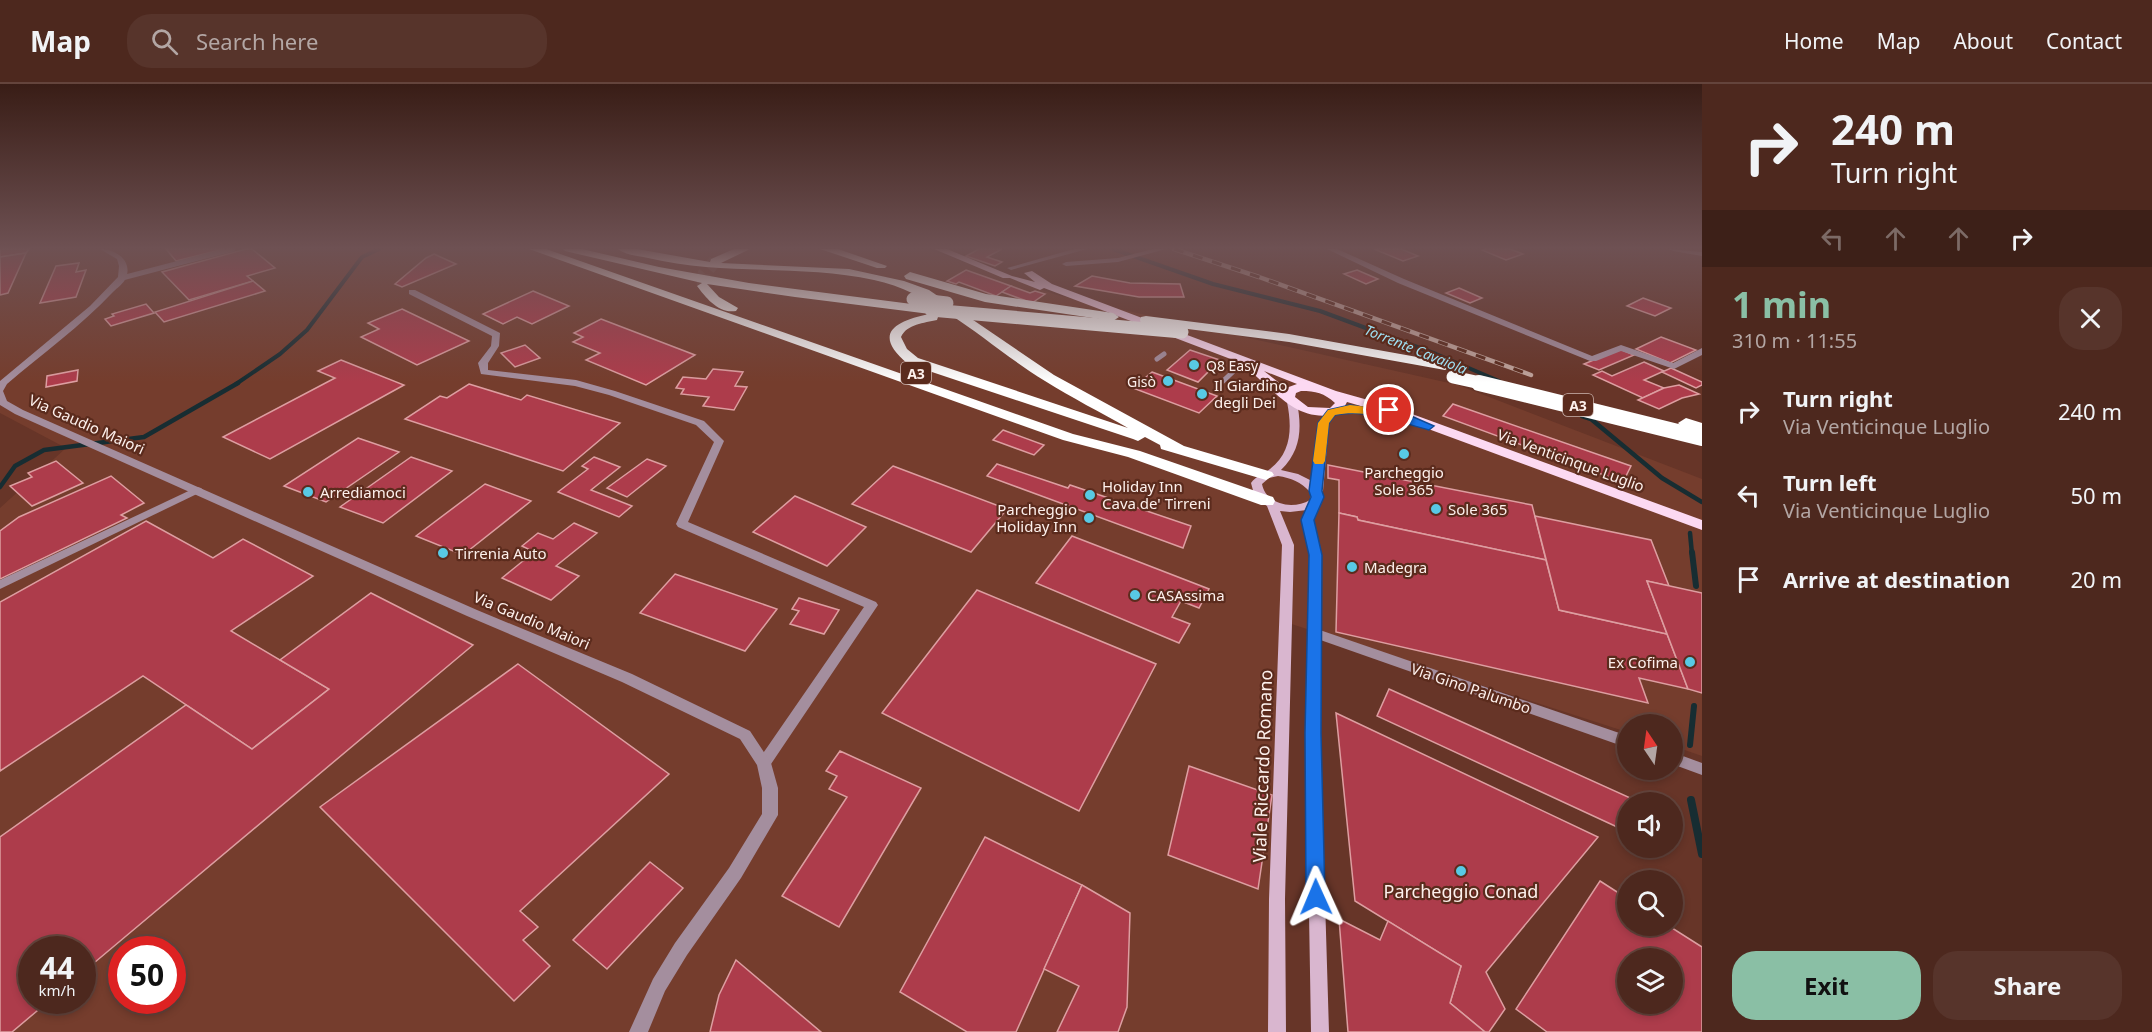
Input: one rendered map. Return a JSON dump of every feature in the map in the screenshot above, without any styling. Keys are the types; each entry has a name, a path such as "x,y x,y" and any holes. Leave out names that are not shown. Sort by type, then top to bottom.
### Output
{"highway":[{"path":"660,293 1068,437 1134,454 1269,502"},
{"name":"A3","path":"709,293 715,300 753,316 1076,428 1134,454"},
{"name":"A3","path":"793,293 932,313 1155,329 1235,339 1449,372 1570,394 1702,428"},
{"name":"A3","path":"859,293 1204,326 1330,345 1449,372 1702,438"},
{"path":"925,293 1049,378 1178,449"},
{"name":"A3","path":"969,293 985,298 1113,317"},
{"path":"932,313 896,331 894,338 897,348 913,361 1035,404 1178,449 1268,474"}],"main road":[{"name":"Via Venticinque Luglio","path":"1062,293 1257,370 1290,399 1315,412 1332,412 1350,408 1368,410 1429,426"},
{"name":"Via Venticinque Luglio","path":"1068,293 1205,343 1334,394 1389,410 1702,525"},
{"path":"1268,474 1285,462 1292,451 1295,428 1290,391 1295,388 1317,387"},
{"path":"1320,1032 1316,919 1314,633 1316,555 1308,520 1316,496 1324,423 1332,412 1341,406 1341,402 1334,394"},
{"path":"1268,474 1286,474 1300,479 1316,496"},
{"name":"Viale Riccardo Romano","path":"1268,474 1256,483 1260,495 1269,502 1288,545 1277,899 1277,1032"},
{"path":"1269,502 1293,509 1303,509 1316,496"}],"street":[{"name":"Via Gaudio Maiori","path":"107,293 93,308 3,383 0,391 2,402 19,412 472,613 627,678 745,735 764,763 770,788 770,815 735,873 681,948 659,985 638,1032"},
{"path":"414,293 497,335 495,346 483,363 484,372 576,383 700,423 719,441 682,524 872,605 764,763"},
{"path":"1431,293 1593,359 1621,348 1674,366 1702,351"},
{"path":"0,585 198,490"},
{"name":"Via Gino Palumbo","path":"1314,633 1617,738"},
{"path":"1683,762 1702,769"}],"lane":[{"path":"1157,359 1164,354"},
{"path":"1220,384 1238,368 1257,370"}],"shaded area":[{"path":"0,293 1052,293 1458,385 1702,479 1702,756 1683,749 1683,714 1617,714 1617,729 1279,620 1281,1032 0,1032 0,508 66,448 0,413"}],"building":[{"path":"44,293 77,293 76,297 40,303"},
{"path":"182,293 212,293 189,300"},
{"path":"214,293 258,293 164,322 155,312"},
{"path":"528,293 538,293 569,306 532,324 517,317 503,324 483,314"},
{"path":"1005,293 1045,294 1032,303"},
{"path":"1117,293 1183,293 1184,297 1139,297"},
{"path":"1447,293 1471,293 1482,298 1470,303"},
{"path":"1643,298 1671,308 1655,316 1627,306"},
{"path":"146,304 154,313 111,326 105,319 114,316 112,314"},
{"path":"402,309 469,341 417,365 361,337 379,329 368,323"},
{"path":"601,319 695,355 646,385 586,360 600,353 573,342 583,337 574,333"},
{"path":"1661,337 1696,350 1670,363 1636,349"},
{"path":"525,345 540,358 515,367 501,353"},
{"path":"1620,349 1634,355 1599,370 1584,364"},
{"name":"Q8 Easy","path":"1190,350 1220,360 1198,382 1167,370"},
{"path":"341,360 404,385 270,459 223,437 335,378 318,371"},
{"path":"1644,362 1664,371 1644,380 1664,388 1643,398 1593,375 1602,371 1612,376"},
{"path":"1671,368 1702,382 1702,385 1696,388 1662,372"},
{"path":"713,369 743,372 735,386 747,387 734,410 703,406 709,397 681,394 684,389 676,388 683,377 706,379"},
{"path":"78,370 77,381 46,387 47,376"},
{"path":"1152,372 1217,396 1199,413 1133,388"},
{"path":"469,384 521,400 527,395 620,423 563,471 405,419 440,396 447,398"},
{"path":"1679,385 1699,394 1682,398 1659,409 1638,400 1664,388"},
{"path":"1453,404 1631,466 1623,482 1443,416"},
{"path":"1003,430 1044,445 1034,455 993,440"},
{"path":"358,438 399,452 326,502 284,486"},
{"path":"411,457 452,471 383,523 340,507"},
{"path":"594,457 620,467 591,490 632,506 619,517 558,492 588,469 582,466"},
{"path":"647,459 666,466 627,497 607,488"},
{"path":"56,461 83,483 32,506 10,486 32,477 28,473"},
{"path":"997,464 1068,488 1070,485 1191,526 1183,548 987,476"},
{"name":"Sole 365","path":"1328,465 1532,505 1546,560 1358,520 1357,517 1339,513 1339,480 1328,478"},
{"path":"893,466 1007,509 971,552 852,504"},
{"path":"111,476 144,503 121,515 127,518 0,579 0,531 19,517"},
{"path":"485,484 531,501 463,555 416,536"},
{"path":"795,496 866,527 827,566 753,532"},
{"path":"1339,513 1357,517 1358,520 1546,560 1559,610 1667,634 1688,689 1639,678 1648,703 1336,632"},
{"path":"1535,516 1651,540 1669,586 1647,581 1667,634 1559,610"},
{"path":"146,521 213,558 243,539 313,576 231,631 329,689 252,749 143,676 0,771 0,602"},
{"path":"574,523 597,533 556,566 579,576 551,600 502,578 534,552 522,546 538,533 553,539"},
{"name":"CASAssima","path":"1072,536 1209,589 1199,608 1181,601 1172,617 1190,624 1179,643 1036,583"},
{"path":"675,574 777,609 745,651 640,613"},
{"name":"Ex Cofima","path":"1647,581 1702,593 1702,693 1688,689"},
{"path":"977,590 1156,664 1079,811 882,713"},
{"path":"371,593 473,645 126,936 108,936 108,951 96,961 96,936 18,936 18,1014 33,1014 12,1032 0,1032 0,837 186,705 252,749 329,689 280,660"},
{"path":"799,598 839,610 824,634 790,624 799,611 792,609"},
{"path":"518,664 669,774 520,911 538,927 523,940 550,966 514,1001 320,807"},
{"path":"1389,689 1617,792 1617,827 1377,716"},
{"name":"Parcheggio Conad","path":"1336,713 1598,837 1486,972 1505,1009 1489,1032 1485,1032 1450,1003 1461,966 1355,901"},
{"path":"840,751 921,788 839,927 782,896 847,797 829,789 837,776 826,771"},
{"path":"1189,766 1272,795 1258,889 1168,855"},
{"path":"985,837 1082,885 1016,1032 967,1032 900,992"},
{"path":"650,862 683,888 607,969 573,940"},
{"path":"1600,881 1617,892 1617,936 1683,935 1702,947 1702,1032 1547,1032 1516,1009"},
{"path":"1082,885 1130,913 1127,1007 1118,1032 1057,1032 1079,986 1044,969"},
{"path":"1339,919 1380,940 1388,921 1461,966 1450,1003 1485,1032 1348,1032"},
{"path":"736,960 821,1032 710,1032 719,995"}],"waterway":[{"path":"236,384 280,354 307,330 335,293"},
{"name":"Torrente Cavaiola","path":"1250,293 1320,311 1436,354 1499,381"},
{"path":"0,487 15,466 44,450 144,437 238,383"},
{"name":"Torrente Cavaiola","path":"1582,416 1591,419 1662,478 1702,502"},
{"path":"1690,533 1692,554"},
{"path":"1692,552 1696,586"},
{"path":"1690,745 1694,706"},
{"path":"1691,800 1702,854"}],"railway":[{"path":"1304,293 1531,375"}],"slow traffic":[{"path":"1319,461 1324,423 1332,412 1350,408 1405,419"}],"place":[{"name":"Q8 Easy","path":"1194,365"},
{"name":"Gisò","path":"1168,381"},
{"name":"Il Giardino degli Dei","path":"1202,394"},
{"name":"Parcheggio Sole 365","path":"1404,454"},
{"name":"Arrediamoci","path":"308,492"},
{"name":"Holiday Inn Cava de' Tirreni","path":"1090,495"},
{"name":"Sole 365","path":"1436,509"},
{"name":"Parcheggio Holiday Inn","path":"1089,518"},
{"name":"Tirrenia Auto","path":"443,553"},
{"name":"Madegra","path":"1352,567"},
{"name":"CASAssima","path":"1135,595"},
{"name":"Ex Cofima","path":"1690,662"},
{"name":"Parcheggio Conad","path":"1461,871"}],"route":[{"path":"1316,897 1313,733 1316,555 1308,520 1318,497 1316,491 1318,472 1324,423 1327,416 1332,412 1350,408 1387,414 1429,426 1389,410"}]}
